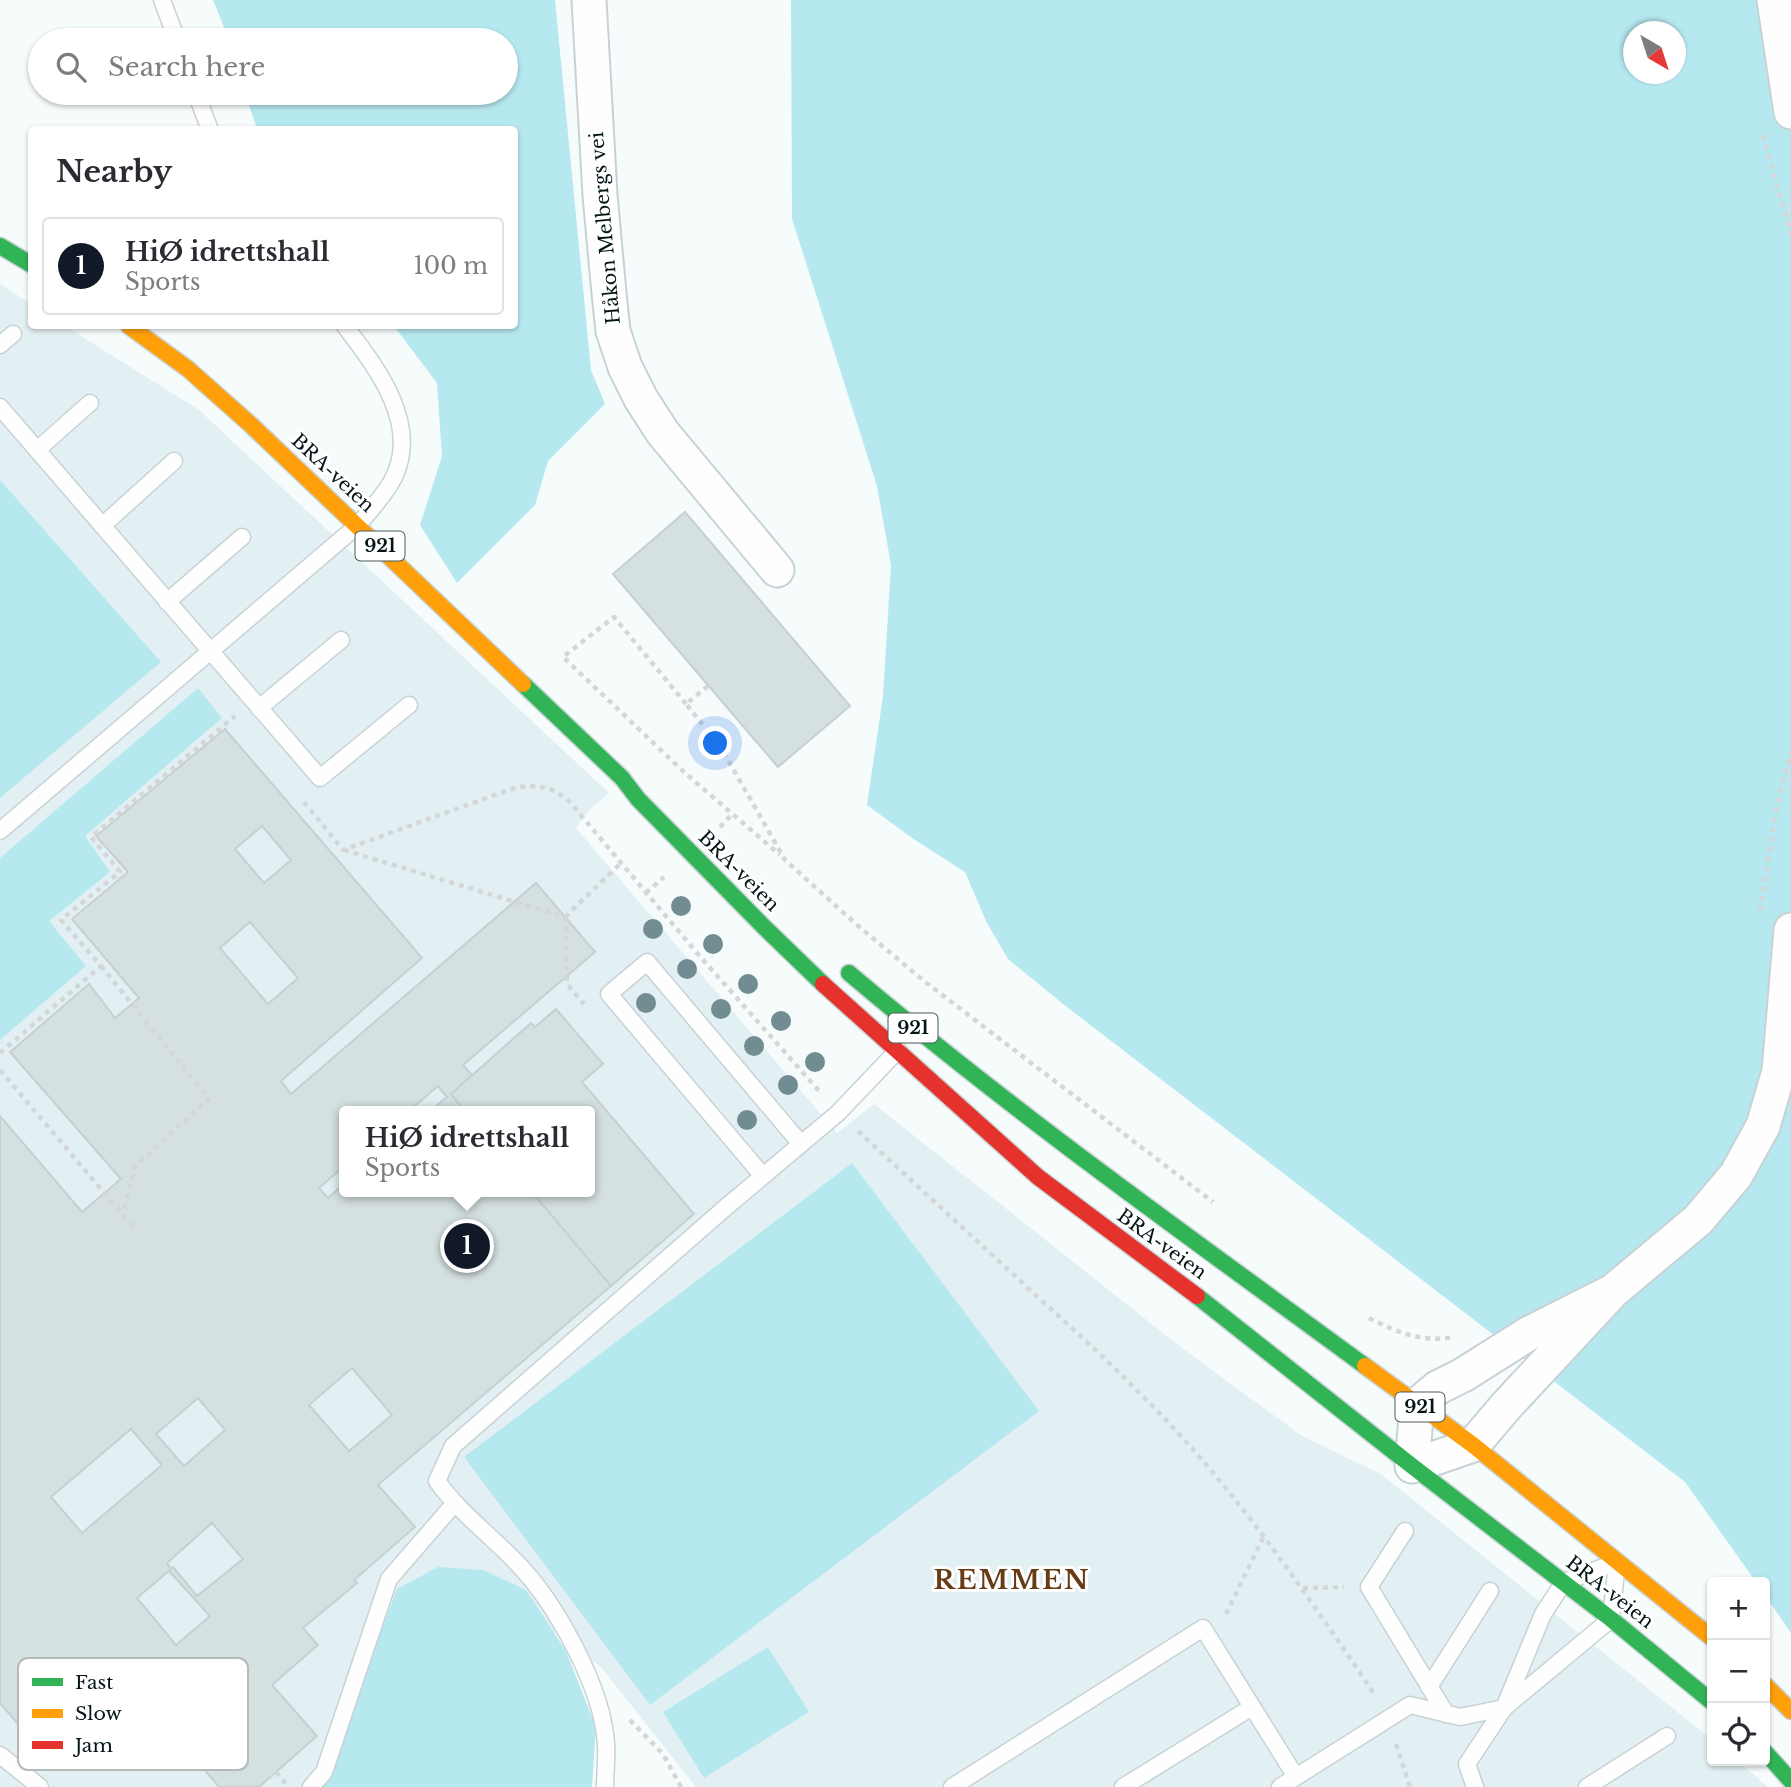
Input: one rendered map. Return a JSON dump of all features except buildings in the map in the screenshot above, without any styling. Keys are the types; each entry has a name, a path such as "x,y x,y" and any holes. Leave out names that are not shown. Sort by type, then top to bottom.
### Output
{"main road":[{"path":"0,246 28,263"},
{"name":"BRA-veien","path":"132,329 188,369 358,525 622,778 638,799 763,926 1038,1177 1231,1321 1412,1466 1611,1619 1707,1698"},
{"name":"BRA-veien","path":"622,778 643,792 726,865"},
{"name":"BRA-veien","path":"840,965 915,1029 1473,1446 1707,1634"},
{"path":"1770,1690 1791,1711"},
{"path":"1770,1758 1791,1781"}],"street":[{"name":"Håkon Melbergs vei","path":"589,0 608,293 614,331 625,367 641,399 663,433 777,570"},
{"path":"1774,0 1791,112"},
{"path":"1614,1291 1528,1334 1463,1376 1437,1388 1417,1405 1412,1466 1473,1446 1507,1405 1614,1291 1698,1220 1736,1175 1763,1125 1779,1071 1791,930"}],"lane":[{"path":"162,0 172,28"},
{"path":"201,105 208,126"},
{"path":"0,831 358,525 394,477 402,451 401,424 391,398 364,351 347,329"},
{"path":"0,345 13,334"},
{"path":"37,450 90,403"},
{"path":"0,407 320,778 409,705"},
{"path":"102,526 174,461"},
{"path":"167,602 242,537"},
{"path":"259,708 341,640"},
{"path":"763,1176 609,994 647,962 801,1144"},
{"path":"605,1787 606,1743 592,1682 556,1612 517,1562 454,1504 437,1481 453,1446 838,1113 915,1029"},
{"path":"311,1787 324,1772 389,1579 454,1504"},
{"path":"1405,1531 1369,1587 1446,1714"},
{"path":"1280,1787 1410,1705 1460,1717 1504,1708 1611,1619 1617,1562 1564,1582 1543,1614 1504,1708 1467,1764 1475,1787"},
{"path":"1429,1687 1490,1591"},
{"path":"952,1787 1203,1629 1296,1777"},
{"path":"1123,1787 1252,1707"},
{"path":"1587,1787 1667,1736"},
{"path":"0,1755 18,1769"},
{"path":"19,1770 40,1787"}],"path":[{"path":"785,860 720,747 614,617 563,657 685,773 856,925 924,981 1222,1209"},
{"path":"686,704 708,686"},
{"path":"123,1214 135,1166 209,1099 61,920 120,872 119,867 91,837 235,716"},
{"path":"1759,919 1778,799 1791,751"},
{"path":"343,850 565,917"},
{"path":"584,1005 566,984 565,917 621,863"},
{"path":"0,1053 101,966"},
{"path":"0,1070 135,1228"},
{"path":"1360,1311 1401,1334 1438,1340 1463,1335"},
{"path":"1211,1641 1264,1536"},
{"path":"1303,1588 1369,1587"},
{"path":"592,1682 663,1754 681,1787"},
{"path":"276,1772 288,1787"}],"shaded area":[{"path":"213,0 555,0 591,370 605,404 548,461 535,505 457,583 420,525 442,456 437,383 396,329 518,329 518,126 256,126 249,105 518,105 518,28 224,28"},
{"path":"791,0 1791,0 1791,1633 1770,1602 1770,1577 1752,1577 1685,1482 1008,959 987,923 965,872 867,805 883,696 891,565 877,486 792,219"},
{"path":"0,284 28,302 28,329 70,329 199,410 609,793 588,811 576,828 837,1133 874,1104 1182,1348 1302,1436 1381,1474 1707,1736 1707,1766 1744,1766 1768,1787 696,1787 601,1667 512,1602 371,1787 0,1787"},
{"path":"0,480 161,662 0,798"},
{"path":"198,688 222,718 85,836 110,872 49,921 86,966 0,1040 0,858"},
{"path":"852,1163 1039,1411 650,1705 464,1457"},
{"path":"438,1567 483,1570 526,1590 566,1651 596,1727 592,1787 323,1787 397,1589"},
{"path":"768,1647 809,1712 704,1778 663,1712"}],"traffic: fast":[{"path":"0,246 28,263"},
{"path":"523,684 622,778 638,799 823,984"},
{"path":"849,973 1039,1125 1365,1366"},
{"path":"1197,1296 1611,1619 1707,1698"},
{"path":"1770,1758 1791,1781"}],"traffic: slow":[{"path":"133,329 188,369 251,425 523,684"},
{"path":"1365,1366 1473,1445 1707,1634"},
{"path":"1770,1690 1791,1711"}],"traffic: jam":[{"path":"823,984 1038,1177 1197,1296"}],"place":[{"name":"HiØ idrettshall","path":"467,1246"}],"district":[{"name":"REMMEN","path":"1012,1580"}]}
